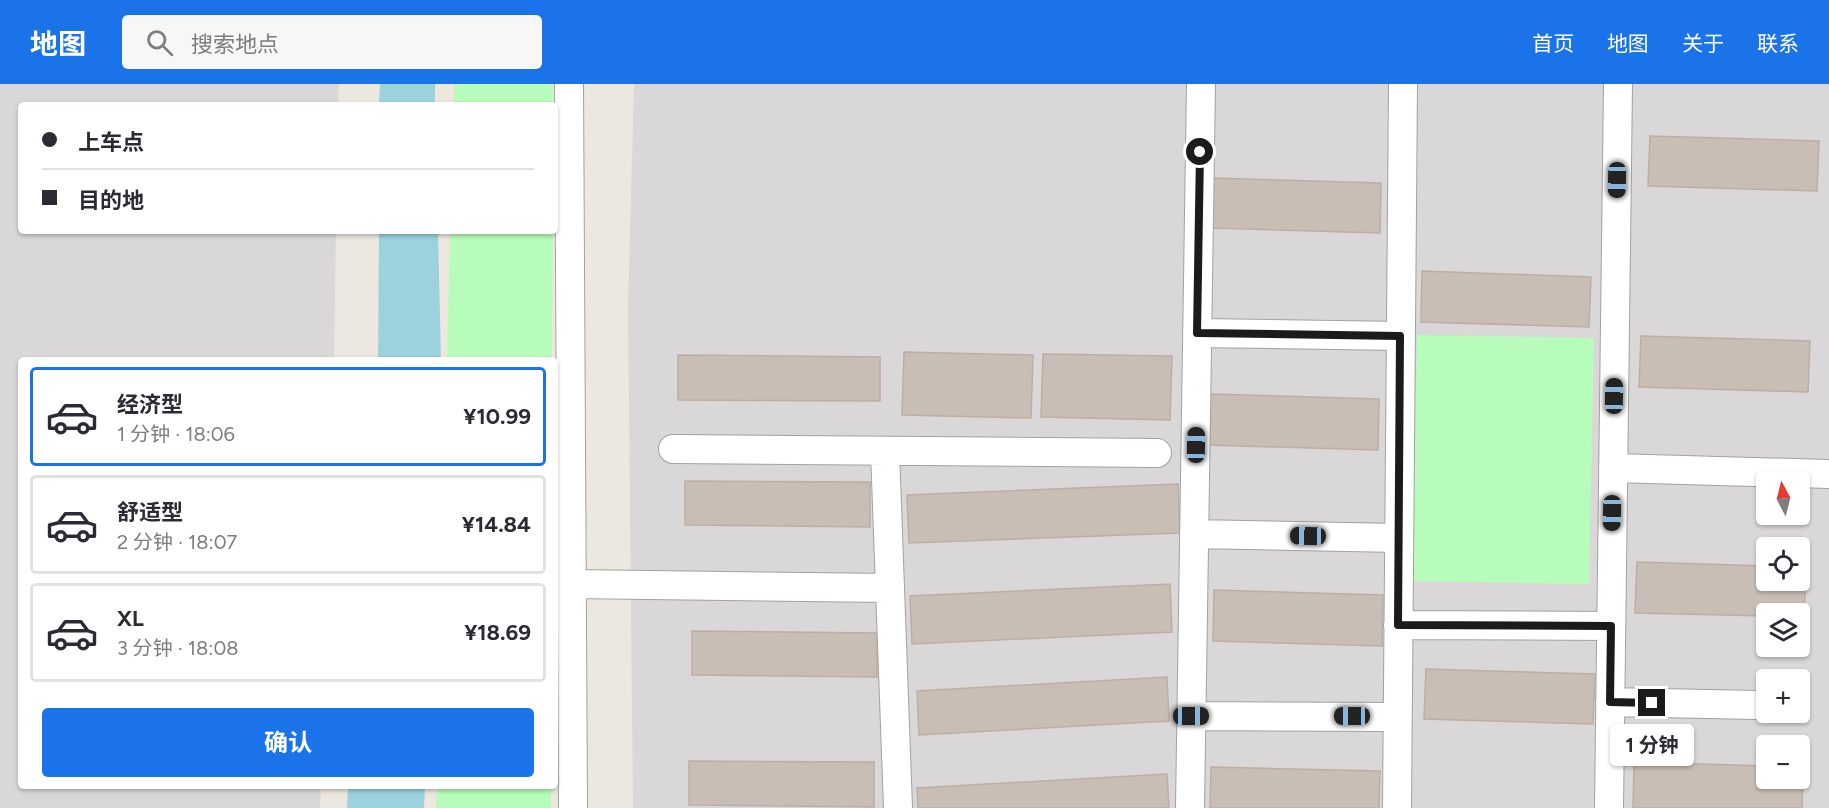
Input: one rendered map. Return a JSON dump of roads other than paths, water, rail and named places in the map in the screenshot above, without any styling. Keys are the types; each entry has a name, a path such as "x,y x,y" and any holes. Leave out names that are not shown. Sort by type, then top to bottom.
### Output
{"street":[{"path":"569,84 573,808"},
{"path":"1190,808 1201,84"},
{"path":"1397,808 1403,84"},
{"path":"1609,808 1618,84"},
{"path":"1197,333 1400,336"},
{"path":"673,449 1157,453"},
{"path":"885,451 898,808"},
{"path":"1613,468 1829,474"},
{"path":"1194,534 1399,538"},
{"path":"572,584 889,588"},
{"path":"1398,625 1611,626"},
{"path":"1610,702 1756,705"},
{"path":"1191,716 1397,717"}],"water":[{"path":"380,84 435,84 435,102 379,102"},
{"path":"379,234 438,234 441,357 378,357"},
{"path":"348,789 425,789 424,808 347,808"}]}
